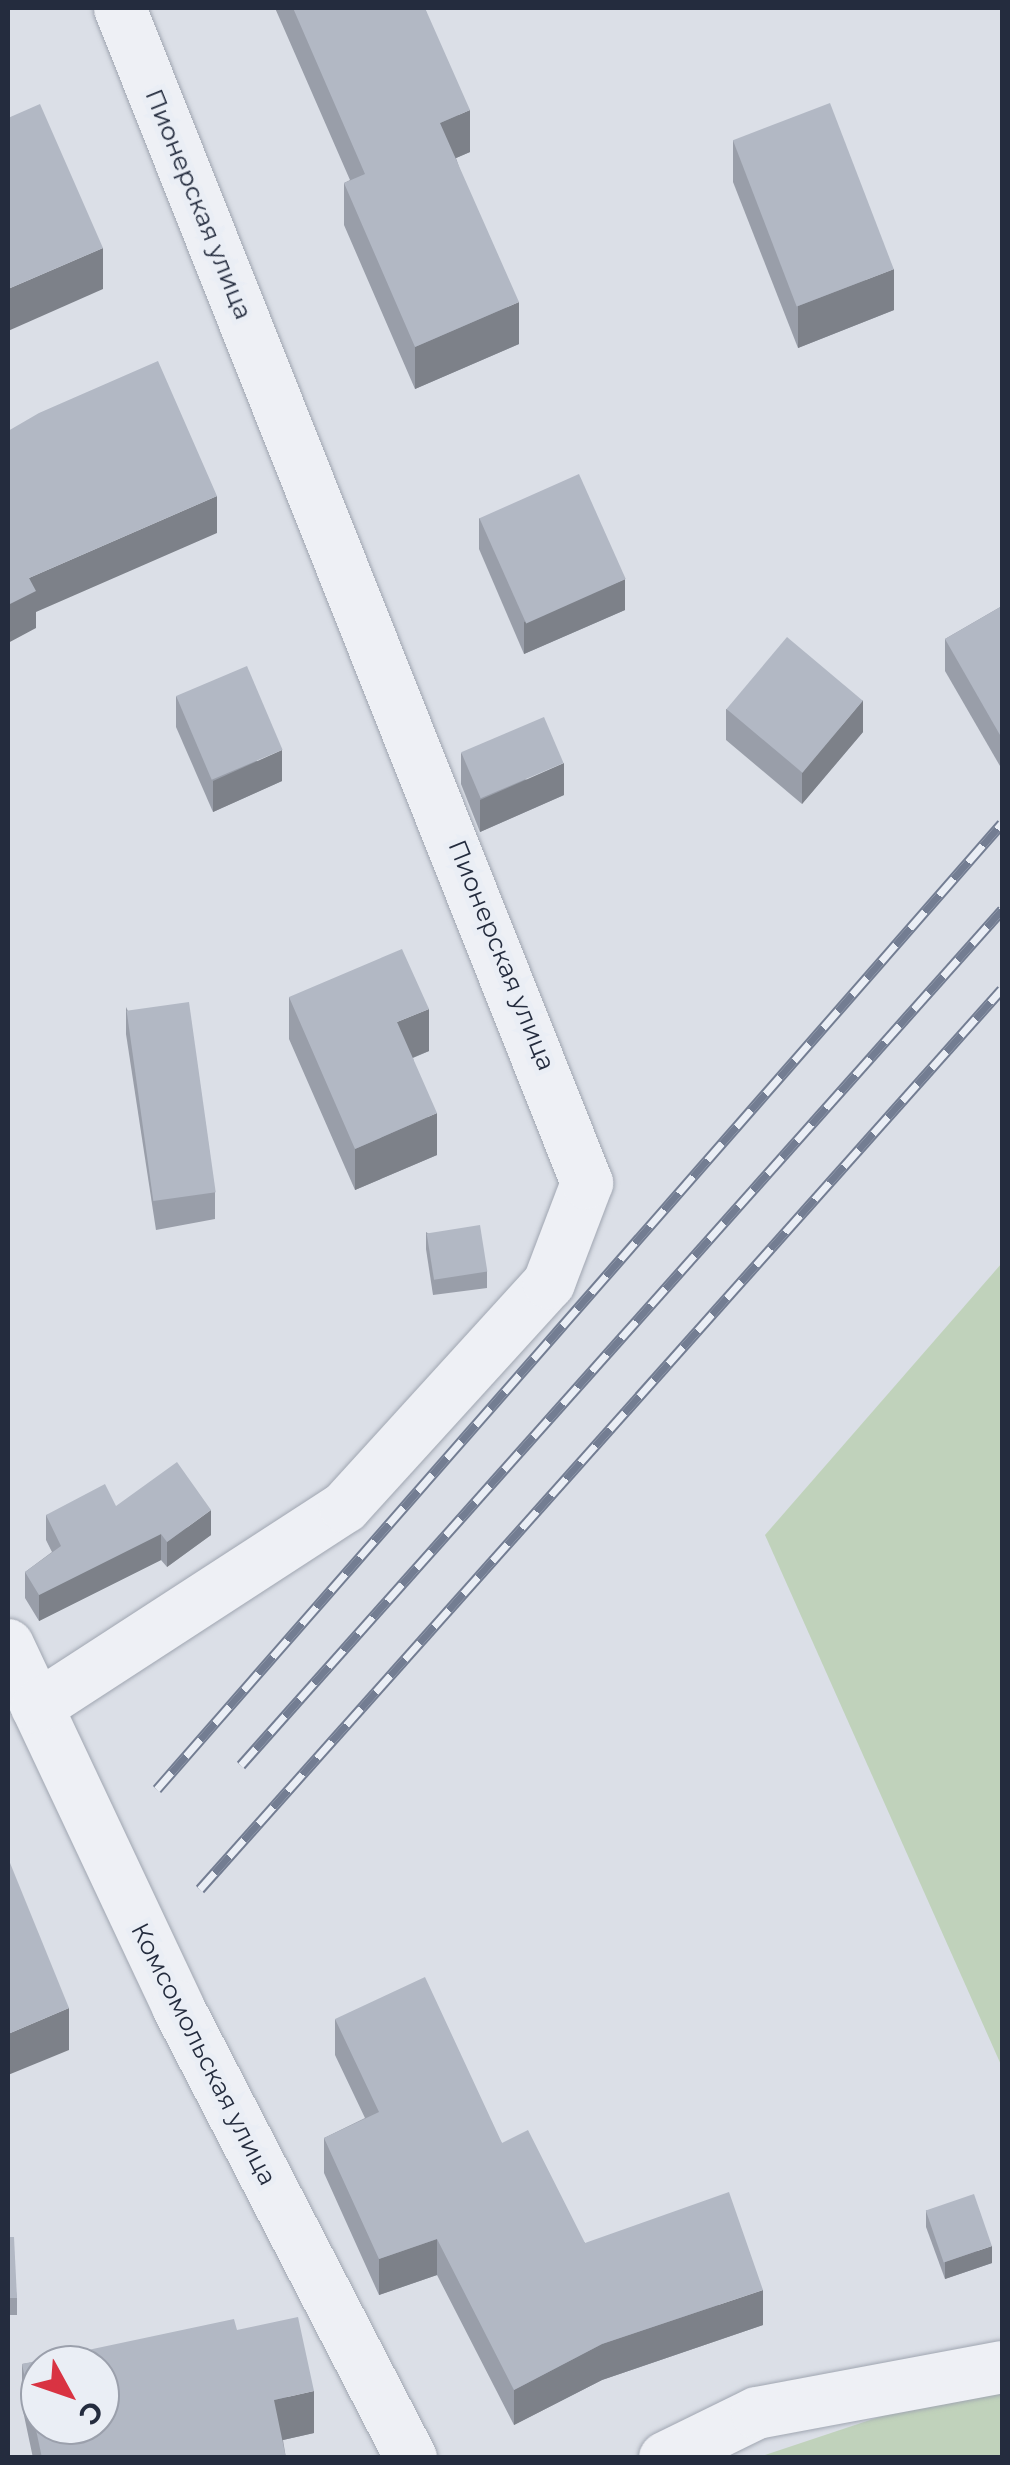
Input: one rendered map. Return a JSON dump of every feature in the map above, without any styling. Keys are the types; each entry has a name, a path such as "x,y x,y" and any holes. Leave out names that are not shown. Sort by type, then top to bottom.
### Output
{"street":[{"name":"Пионерская улица","path":"36,1707 345,1507 549,1283 588,1183 120,8"},
{"name":"Комсомольская улица","path":"8,1645 178,2007 411,2458"},
{"path":"666,2458 757,2413 1002,2367"}],"green space":[{"path":"1002,1263 1002,2067 765,1535"},
{"path":"1002,2376 1002,2457 759,2457"}],"building":[{"path":"293,8 425,8 470,110 440,123 519,302 415,347 344,183 365,174"},
{"path":"830,103 894,269 797,306 733,140"},
{"path":"40,104 103,248 8,289 8,118"},
{"path":"158,361 217,496 29,578 36,591 8,605 8,431 39,413"},
{"path":"579,474 626,579 526,623 479,518"},
{"path":"1002,606 1002,734 1000,735 945,639"},
{"path":"787,637 863,701 802,773 727,709"},
{"path":"247,666 283,750 212,780 176,696"},
{"path":"544,717 564,763 481,798 461,752"},
{"path":"402,949 429,1009 397,1022 437,1113 355,1149 289,997"},
{"path":"189,1002 216,1192 153,1201 127,1011"},
{"path":"480,1225 487,1271 434,1280 427,1233"},
{"path":"177,1462 211,1510 167,1542 161,1534 39,1595 25,1572 61,1546 46,1515 105,1484 116,1506"},
{"path":"8,1858 69,2008 8,2034"},
{"path":"425,1977 502,2143 528,2130 585,2243 729,2192 763,2290 602,2344 514,2390 437,2239 379,2259 324,2138 379,2112 335,2019"},
{"path":"974,2194 992,2246 944,2263 926,2211"},
{"path":"8,2237 14,2237 17,2298 8,2298"},
{"path":"298,2317 314,2391 274,2400 286,2458 42,2458 39,2445 120,2445 120,2345 112,2345 234,2319 237,2330"}],"railway":[{"path":"157,1789 1002,823"},
{"path":"241,1765 1002,910"},
{"path":"200,1889 1002,989"}]}
